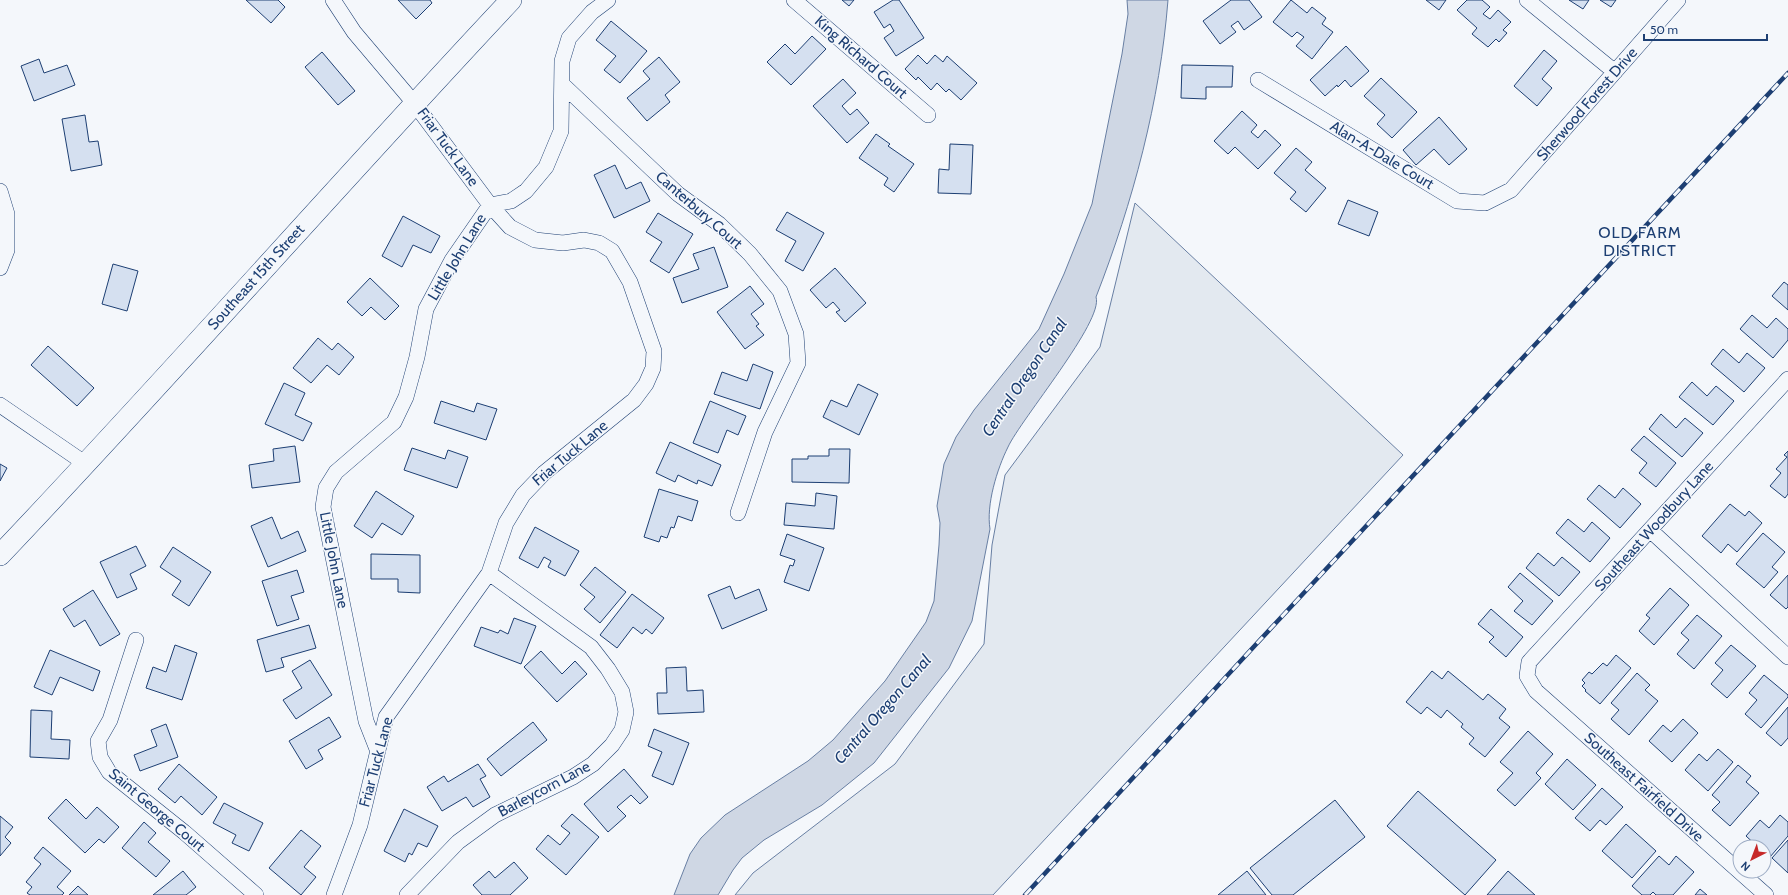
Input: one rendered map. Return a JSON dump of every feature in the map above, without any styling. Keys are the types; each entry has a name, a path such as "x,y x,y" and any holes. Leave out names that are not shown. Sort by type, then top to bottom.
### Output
{"main road":[{"name":"Southeast 15th Street","path":"0,555 86,464 414,102 511,0"}],"street":[{"name":"Friar Tuck Lane","path":"333,0 354,32 414,102 490,205 510,227 535,240 563,243 584,240 599,243 612,251 630,282 654,351 653,368 646,384 634,400 544,473 523,495 506,523 489,573 386,717 377,749 360,825 334,895"},
{"path":"490,205 511,201 526,191 546,167 561,132 563,85 562,61 569,38 592,12 608,0"},
{"name":"King Richard Court","path":"794,0 928,115"},
{"path":"1527,0 1615,72"},
{"name":"Sherwood Forest Drive","path":"1511,190 1678,0"},
{"name":"Alan-A-Dale Court","path":"1258,80 1457,201 1485,203 1511,190"},
{"name":"Canterbury Court","path":"563,85 678,194 719,224 750,254 780,291 796,334 798,363 765,432 738,513"},
{"path":"0,191 7,214 7,250 0,268"},
{"name":"Little John Lane","path":"377,749 366,721 323,507 326,488 336,472 394,422 408,390 417,357 426,309 452,260 490,205"},
{"name":"Southeast Woodbury Lane","path":"1527,676 1530,662 1650,530 1786,387"},
{"path":"0,405 86,464"},
{"path":"1650,530 1788,657"},
{"name":"Barleycorn Lane","path":"407,895 458,842 496,815 573,777 593,764 612,745 622,730 626,712 622,692 608,669 591,647 489,573"},
{"name":"Saint George Court","path":"136,640 110,720 98,741 100,757 109,772 184,832 256,895"},
{"name":"Southeast Fairfield Drive","path":"1527,676 1536,691 1766,895"}],"shaded area":[{"path":"1135,203 1403,455 993,895 735,895 753,873 895,764 984,644 992,545 1005,475 1100,347"}],"water":[{"name":"Central Oregon Canal","path":"1127,0 1168,0 1159,76 1143,151 1122,225 1096,297 1095,309 1087,327 1075,348 1008,447 996,476 991,498 989,519 990,529 972,621 949,668 874,763 822,805 764,840 742,858 718,895 674,895 690,854 701,838 725,815 808,761 833,740 885,681 926,622 934,601 940,523 937,506 944,464 956,437 974,410 1039,329 1064,274 1092,204 1122,54 1128,14"}],"building":[{"path":"246,0 278,0 285,7 271,23"},
{"path":"398,0 430,0 432,3 416,19"},
{"path":"842,0 854,0 849,6"},
{"path":"893,0 899,0 924,38 896,56 884,38 894,31 890,24 884,28 874,12"},
{"path":"1231,0 1249,0 1262,17 1244,30 1238,21 1231,26 1236,32 1220,44 1203,21"},
{"path":"1291,0 1307,13 1312,7 1326,18 1322,24 1333,32 1312,59 1296,46 1304,37 1297,32 1292,37 1273,22"},
{"path":"1426,0 1446,0 1439,10"},
{"path":"1467,0 1482,0 1490,7 1483,14 1490,19 1498,10 1511,22 1503,30 1507,33 1499,42 1496,39 1488,47 1472,34 1477,28 1457,10"},
{"path":"1569,0 1589,0 1583,9"},
{"path":"1600,0 1616,0 1611,7"},
{"path":"611,21 647,51 620,83 604,70 616,56 596,40"},
{"path":"812,36 826,49 791,85 767,62 785,44 795,54"},
{"path":"1346,46 1369,71 1351,87 1345,80 1325,96 1310,80"},
{"path":"1544,50 1557,61 1542,79 1552,88 1537,106 1514,86"},
{"path":"322,52 355,91 338,105 305,67"},
{"path":"918,55 927,64 935,55 943,62 947,56 977,83 961,100 949,89 946,92 937,83 931,90 918,77 916,80 905,69"},
{"path":"659,57 680,82 665,95 670,102 647,121 627,98 650,79 643,71"},
{"path":"39,59 44,73 67,65 75,85 34,101 21,66"},
{"path":"1182,65 1233,66 1232,87 1206,87 1206,99 1181,98"},
{"path":"1381,78 1417,112 1392,138 1377,124 1385,115 1364,96"},
{"path":"843,79 856,93 842,106 850,115 857,109 869,123 847,143 813,106"},
{"path":"1242,111 1257,125 1251,132 1258,138 1265,130 1281,145 1258,169 1235,147 1228,154 1214,141"},
{"path":"85,115 89,142 98,141 102,165 71,171 62,119"},
{"path":"1439,117 1467,149 1449,165 1434,149 1416,165 1403,150"},
{"path":"876,134 890,144 888,146 914,164 894,192 884,185 888,178 859,158"},
{"path":"950,144 973,145 971,194 938,193 939,169 949,170"},
{"path":"1296,148 1312,162 1305,170 1326,188 1306,212 1290,199 1296,192 1274,173"},
{"path":"615,165 626,189 641,182 650,201 614,218 594,175"},
{"path":"1348,200 1378,212 1369,236 1338,224"},
{"path":"787,212 824,233 803,271 785,261 796,241 776,230"},
{"path":"658,213 693,234 669,273 650,261 662,242 646,232"},
{"path":"403,216 440,236 431,253 413,245 402,267 382,256"},
{"path":"714,247 728,287 682,303 673,278 699,269 693,254"},
{"path":"113,264 138,271 127,311 102,304"},
{"path":"835,268 866,303 845,322 836,312 840,310 833,302 826,308 810,290"},
{"path":"370,278 399,306 385,320 371,307 362,316 347,302"},
{"path":"1784,282 1788,285 1788,310 1772,296"},
{"path":"750,286 764,304 751,314 759,324 756,326 764,335 745,349 717,312"},
{"path":"1752,315 1767,328 1776,318 1788,329 1788,340 1773,358 1740,329"},
{"path":"318,338 332,350 338,343 354,357 339,375 327,365 311,383 293,368"},
{"path":"48,346 94,388 77,406 31,365"},
{"path":"1723,349 1739,363 1747,353 1765,368 1744,392 1711,364"},
{"path":"753,364 773,372 760,409 714,394 722,372 747,381"},
{"path":"1692,382 1707,396 1716,386 1734,401 1713,425 1679,397"},
{"path":"284,383 305,393 295,415 312,423 303,441 265,424"},
{"path":"858,384 878,394 859,435 823,417 831,400 847,407"},
{"path":"441,401 474,412 477,403 497,409 486,440 434,423"},
{"path":"710,401 746,416 738,435 727,430 718,453 693,443"},
{"path":"1661,414 1676,428 1685,418 1703,433 1682,457 1649,429"},
{"path":"1644,436 1676,463 1656,487 1639,473 1647,463 1631,450"},
{"path":"670,442 721,465 712,486 698,480 697,484 678,475 675,482 656,473"},
{"path":"295,446 300,482 252,488 249,465 274,461 273,449"},
{"path":"412,448 445,459 448,450 468,457 457,488 404,470"},
{"path":"829,449 850,449 849,483 792,482 792,459 808,459 808,456 829,456"},
{"path":"1788,451 1788,494 1785,498 1770,486 1781,473 1776,469 1787,457 1784,455"},
{"path":"0,464 7,468 0,481"},
{"path":"1599,485 1615,498 1623,488 1641,504 1620,528 1587,499"},
{"path":"659,489 698,501 692,521 678,516 674,528 671,527 667,538 661,536 659,542 644,537"},
{"path":"376,491 414,516 402,535 382,523 372,538 354,526"},
{"path":"816,493 837,496 834,529 784,525 786,503 815,506"},
{"path":"1730,504 1745,516 1749,511 1762,523 1737,552 1728,544 1721,553 1702,536"},
{"path":"272,517 281,539 298,531 306,551 268,567 251,526"},
{"path":"1568,519 1584,532 1592,522 1610,538 1590,562 1556,533"},
{"path":"535,527 579,551 565,576 548,567 551,561 544,557 538,568 519,558"},
{"path":"1763,533 1785,552 1772,567 1778,572 1764,588 1736,564"},
{"path":"787,534 824,548 809,591 784,582 790,565 793,566 795,560 780,555"},
{"path":"136,546 146,566 130,574 137,589 117,598 100,562"},
{"path":"173,547 211,572 189,606 172,595 181,581 160,567"},
{"path":"1538,553 1554,566 1562,557 1580,572 1559,596 1526,568"},
{"path":"371,554 420,555 420,593 398,592 398,579 371,579"},
{"path":"595,567 626,592 600,623 584,609 595,597 580,585"},
{"path":"297,570 304,592 291,596 299,619 277,626 262,581"},
{"path":"1520,573 1553,601 1532,625 1514,611 1523,601 1508,587"},
{"path":"1788,575 1788,607 1786,609 1770,595"},
{"path":"730,586 735,599 759,589 767,610 722,629 708,595"},
{"path":"1670,588 1689,605 1654,645 1639,631 1650,618 1646,615"},
{"path":"93,590 120,634 100,646 85,620 74,627 63,609"},
{"path":"632,594 664,618 652,634 646,629 642,634 633,627 617,648 600,635"},
{"path":"1491,609 1523,637 1506,657 1489,642 1494,637 1478,624"},
{"path":"1697,615 1722,636 1694,669 1677,654 1689,640 1681,633"},
{"path":"514,618 536,626 521,664 474,646 481,627 498,633 500,630 508,634"},
{"path":"309,625 316,648 281,658 284,667 266,672 257,640"},
{"path":"175,645 197,653 182,700 146,688 153,667 166,672"},
{"path":"1731,645 1756,666 1727,698 1711,684 1723,670 1715,663"},
{"path":"50,650 100,671 93,691 60,677 52,695 34,687"},
{"path":"541,651 562,674 575,661 587,674 557,702 524,667"},
{"path":"1616,655 1631,668 1600,704 1585,691 1586,690 1582,686 1585,683 1582,680 1589,672 1592,674 1603,663 1607,666"},
{"path":"310,660 332,695 296,719 283,700 302,688 292,671"},
{"path":"686,667 687,691 703,690 704,712 658,714 657,693 667,693 666,668"},
{"path":"1432,671 1442,679 1448,671 1483,700 1488,694 1506,709 1499,718 1510,727 1485,757 1469,744 1474,738 1461,727 1463,724 1447,710 1441,718 1427,707 1421,714 1406,702"},
{"path":"1637,673 1650,685 1645,690 1658,701 1629,735 1611,719 1619,710 1611,703"},
{"path":"1764,675 1788,695 1788,697 1761,728 1745,714 1757,700 1749,693"},
{"path":"1788,707 1788,738 1781,746 1766,733"},
{"path":"31,710 52,711 51,739 70,740 69,759 30,757"},
{"path":"329,717 341,737 318,750 323,759 306,769 289,741"},
{"path":"1683,719 1698,733 1672,762 1649,741 1663,725 1671,732"},
{"path":"533,722 547,740 501,776 487,759"},
{"path":"166,724 178,757 140,771 134,755 157,746 151,730"},
{"path":"654,729 689,743 673,785 652,776 662,752 648,746"},
{"path":"1528,731 1553,754 1536,773 1541,778 1515,806 1497,790 1513,773 1500,762"},
{"path":"1718,749 1733,762 1708,791 1685,770 1699,754 1707,761"},
{"path":"1567,759 1596,785 1573,810 1545,784"},
{"path":"179,764 217,797 202,815 181,796 175,803 158,789"},
{"path":"478,764 486,776 480,779 490,797 473,807 466,797 442,811 427,787 444,776 448,782"},
{"path":"1738,765 1751,776 1746,782 1759,793 1730,826 1712,810 1720,802 1712,795"},
{"path":"624,769 648,797 640,804 631,795 617,807 626,816 608,832 584,804"},
{"path":"1602,788 1623,807 1606,825 1600,820 1590,831 1575,818"},
{"path":"1418,791 1496,860 1465,895 1387,826"},
{"path":"66,799 86,819 97,807 119,827 104,843 99,839 85,853 48,818"},
{"path":"1335,800 1365,837 1293,895 1272,895 1250,868"},
{"path":"224,803 263,823 249,851 232,843 236,835 213,823"},
{"path":"404,809 438,826 427,847 418,843 412,855 409,853 405,862 384,851"},
{"path":"572,814 599,837 566,875 536,849 548,835 560,845 570,833 561,826"},
{"path":"1780,815 1788,822 1788,836 1772,855 1772,839 1749,839 1746,836 1760,820 1769,828"},
{"path":"0,816 13,827 5,837 11,843 0,856"},
{"path":"144,822 156,833 148,842 170,861 156,877 122,848"},
{"path":"1626,824 1656,851 1632,878 1602,851"},
{"path":"301,830 321,846 304,867 316,877 301,895 269,868"},
{"path":"1788,840 1788,873 1772,858"},
{"path":"43,847 71,871 57,887 64,893 62,895 30,895 27,893 32,887 26,882 41,864 34,858"},
{"path":"1659,856 1669,865 1676,856 1694,872 1673,895 1656,895 1653,892 1650,895 1642,895 1632,886"},
{"path":"514,862 528,878 510,895 482,895 473,885 489,871 495,878"},
{"path":"183,871 196,887 186,895 153,895"},
{"path":"1247,871 1266,895 1218,895"},
{"path":"1508,871 1535,895 1487,895"},
{"path":"78,886 88,895 69,895"},
{"path":"1700,889 1707,895 1695,895"}],"railway":[{"path":"1025,895 1260,640 1788,73"}],"district":[{"name":"OLD FARM DISTRICT","path":"1640,241"}]}
